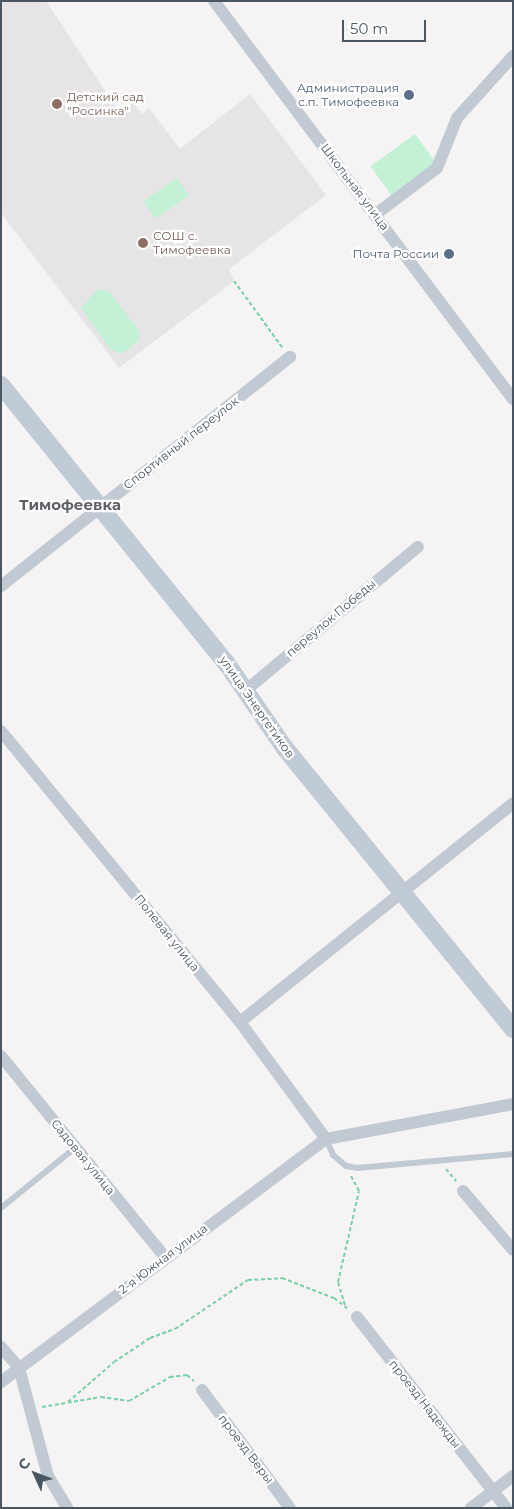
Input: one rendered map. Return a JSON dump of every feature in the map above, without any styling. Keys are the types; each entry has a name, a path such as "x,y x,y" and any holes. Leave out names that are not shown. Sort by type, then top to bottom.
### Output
{"street":[{"name":"Школьная улица","path":"214,1 376,214 513,399"},
{"path":"376,214 437,168 457,118 513,56"},
{"name":"Спортивный переулок","path":"1,586 290,357"},
{"name":"улица Энергетиков","path":"1,385 245,691 284,747 513,1029"},
{"name":"переулок Победы","path":"245,691 418,547"},
{"name":"Полевая улица","path":"1,731 240,1022 326,1138"},
{"path":"240,1022 400,890 513,803"},
{"name":"Садовая улица","path":"1,1056 165,1257"},
{"path":"326,1138 513,1104"},
{"name":"2-я Южная улица","path":"1,1382 326,1138"},
{"path":"464,1191 513,1250"},
{"name":"проезд Надежды","path":"352,1313 506,1508"},
{"path":"1,1347 19,1368 26,1402 48,1476 67,1508"},
{"name":"проезд Веры","path":"202,1390 290,1508"},
{"path":"471,1508 513,1476"}],"lane":[{"path":"326,1138 333,1155 346,1166 370,1168 437,1158 513,1154"},
{"path":"1,1208 76,1147"}],"path":[{"path":"234,281 290,357"},
{"path":"437,1158 464,1191"},
{"path":"346,1166 359,1191 338,1282 352,1313"},
{"path":"68,1402 114,1362 150,1338 176,1329 248,1280 282,1278 334,1298 352,1313"},
{"path":"26,1402 43,1408 101,1397 129,1401 179,1375 187,1375 202,1390"}],"shaded area":[{"name":"СОШ с. Тимофеевка","path":"1,1 46,1 119,112 133,103 142,114 149,108 180,149 250,94 326,195 229,269 234,281 119,368 1,213"}],"green space":[{"path":"415,134 436,163 392,195 371,166"},
{"path":"177,178 189,195 155,219 143,202"},
{"path":"98,289 110,292 140,332 139,340 122,354 110,349 81,308"}],"place":[{"name":"Администрация с.п. Тимофеевка","path":"409,95"},
{"name":"Детский сад \"Росинка\"","path":"57,104"},
{"name":"СОШ с. Тимофеевка","path":"143,243"},
{"name":"Почта России","path":"449,254"}],"district":[{"name":"Тимофеевка","path":"70,505"}]}
